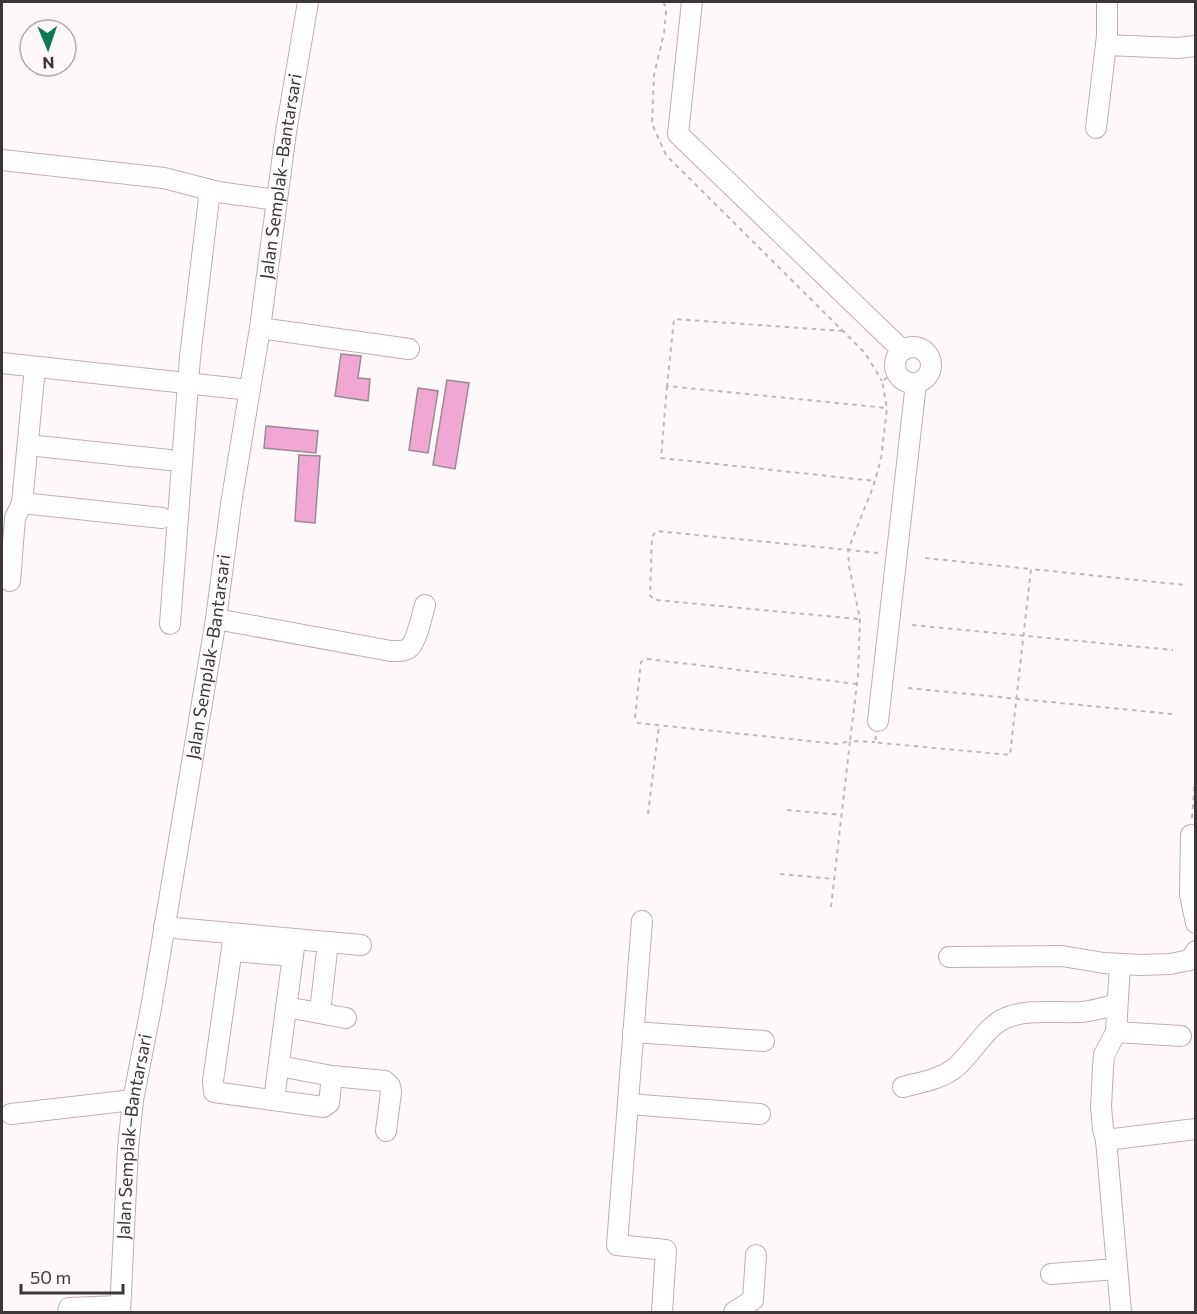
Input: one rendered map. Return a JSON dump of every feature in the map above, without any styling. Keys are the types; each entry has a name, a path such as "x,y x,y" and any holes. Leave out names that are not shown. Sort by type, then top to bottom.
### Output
{"street":[{"name":"Jalan Semplak–Bantarsari","path":"120,1309 128,1148 134,1100 216,619 231,504 260,328 276,200 308,2"},
{"path":"692,2 678,134 902,350"},
{"path":"1096,128 1106,45 1107,2"},
{"path":"1106,45 1177,48 1196,46"},
{"path":"2,160 164,178 210,190 276,200"},
{"path":"170,624 188,383 210,190"},
{"path":"260,328 409,349"},
{"path":"915,346 927,352 932,364 928,376 916,383 904,381 896,372 895,360 902,350 915,346"},
{"path":"2,363 250,390"},
{"path":"10,581 7,553 15,518 22,503 35,367"},
{"path":"878,721 916,383"},
{"path":"28,445 169,460"},
{"path":"22,503 162,518"},
{"path":"216,619 391,651 403,651 409,648 413,641 425,605"},
{"path":"1191,835 1190,895 1196,923"},
{"path":"642,921 617,1245 666,1250 662,1312"},
{"path":"164,927 234,943 293,948 328,942 361,945"},
{"path":"320,1012 328,942"},
{"path":"234,943 212,1089 214,1092 326,1106 329,1103 332,1076"},
{"path":"273,1100 293,948"},
{"path":"949,957 1062,956 1120,964 1170,964 1190,960 1196,951"},
{"path":"1120,964 1116,1032 1104,1055 1101,1107 1121,1312"},
{"path":"903,1087 937,1079 946,1074 963,1060 997,1022 1008,1017 1020,1014 1085,1011 1117,1004"},
{"path":"286,1007 346,1018"},
{"path":"633,1032 764,1041"},
{"path":"1116,1032 1182,1036"},
{"path":"279,1066 332,1076 385,1081 390,1086 386,1131"},
{"path":"11,1114 134,1100"},
{"path":"628,1104 760,1113"},
{"path":"1106,1140 1196,1129"},
{"path":"734,1312 753,1300 756,1255"},
{"path":"1051,1274 1117,1269"},
{"path":"68,1312 69,1308 120,1309"}],"path":[{"path":"843,331 674,319 661,458 875,481"},
{"path":"831,907 857,684 860,619 848,550 875,481 881,459 887,408 882,381 896,372"},
{"path":"667,386 887,408"},
{"path":"860,619 656,600 650,596 652,537 656,531 897,556"},
{"path":"925,558 1185,585"},
{"path":"857,684 646,659 641,663 635,718 638,723 838,744 850,741 875,742 1010,755 1031,569"},
{"path":"912,625 1173,650"},
{"path":"908,688 1172,714"},
{"path":"875,742 878,721"},
{"path":"648,814 659,725"},
{"path":"1191,835 1196,767"},
{"path":"787,810 842,815"},
{"path":"780,874 835,879"}],"building":[{"path":"341,354 361,356 358,378 370,379 368,401 335,396"},
{"path":"447,380 469,383 455,469 433,465"},
{"path":"418,388 438,391 428,453 409,450"},
{"path":"266,426 318,431 316,453 264,448"},
{"path":"299,455 320,456 315,523 295,521"}]}
